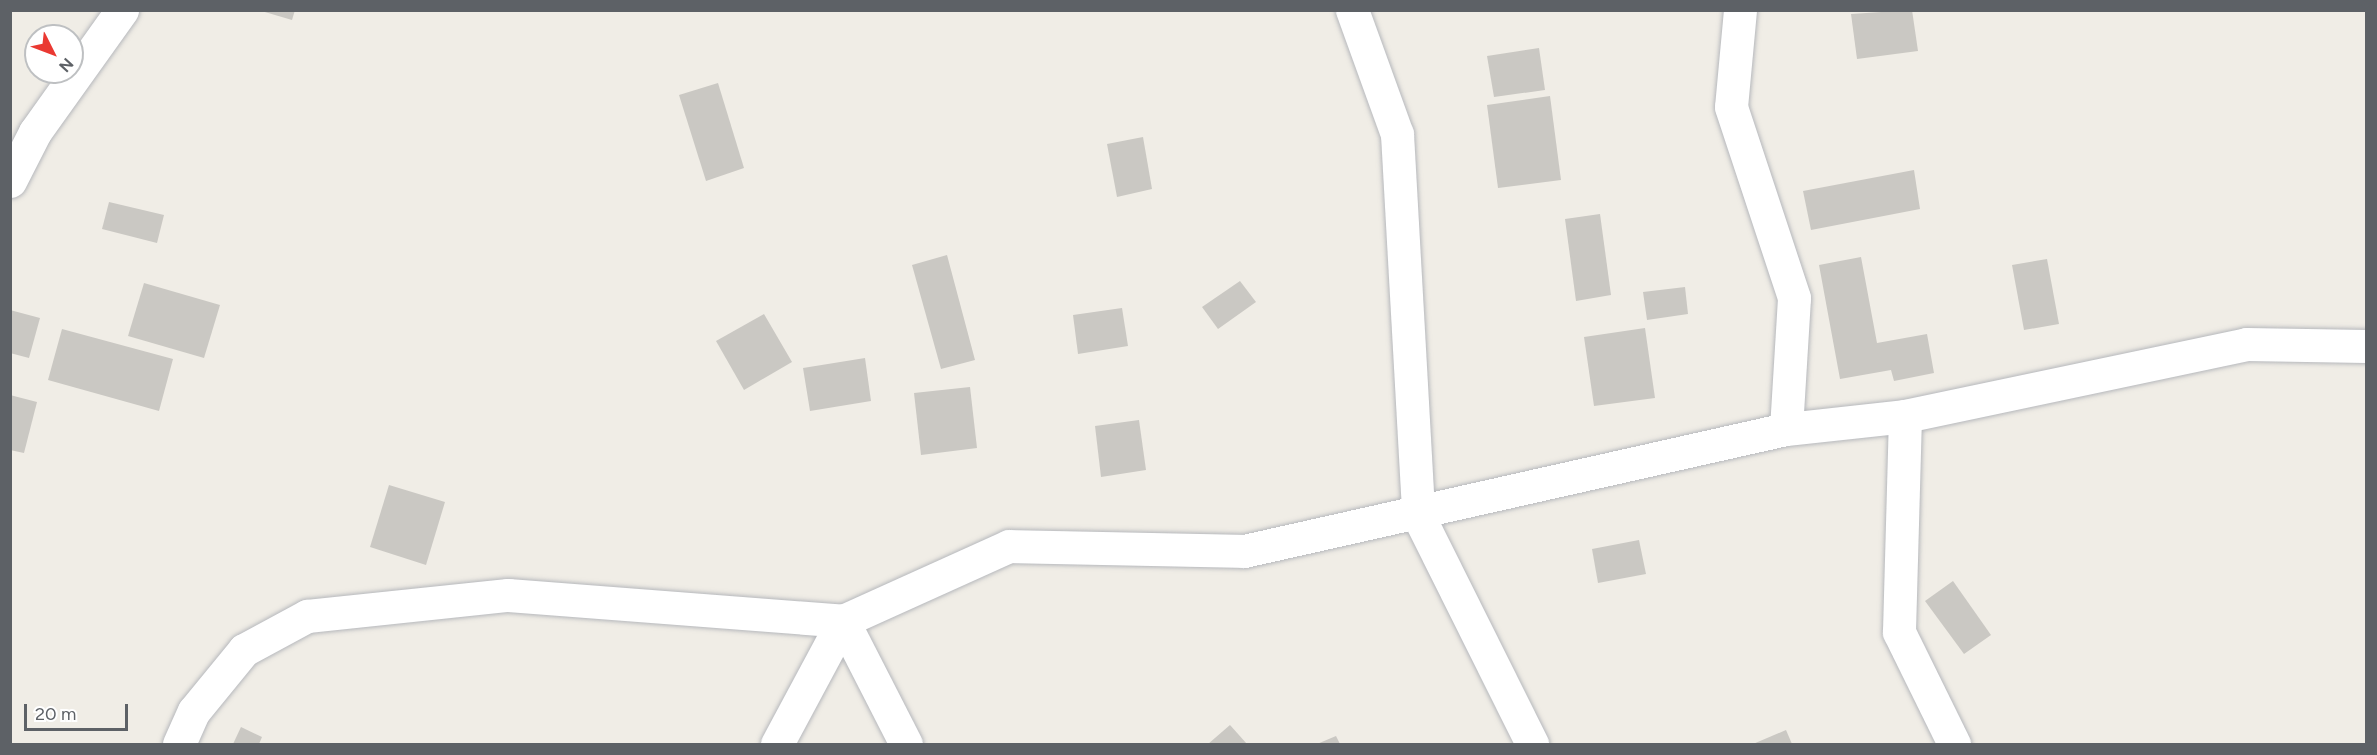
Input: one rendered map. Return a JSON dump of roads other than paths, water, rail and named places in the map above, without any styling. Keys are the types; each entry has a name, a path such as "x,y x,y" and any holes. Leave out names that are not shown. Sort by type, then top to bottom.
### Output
{"street":[{"path":"10,181 35,132 122,10"},
{"path":"1352,10 1397,134 1418,515 1532,744"},
{"path":"1740,10 1731,107 1794,298 1786,429"},
{"path":"179,744 194,711 244,650 307,616 508,595 843,621 1008,546 1244,551 1418,515 1786,429 1905,416 2246,344 2367,346"},
{"path":"1905,416 1899,632 1954,744"},
{"path":"777,744 843,621"},
{"path":"843,621 906,744"}]}
